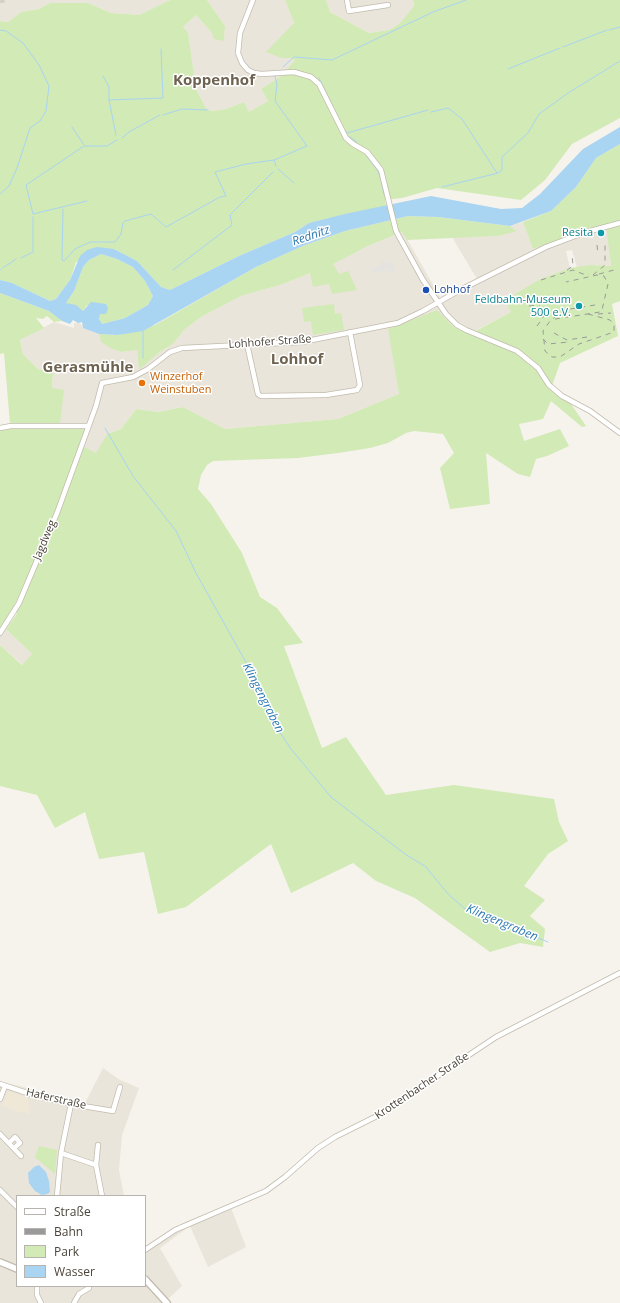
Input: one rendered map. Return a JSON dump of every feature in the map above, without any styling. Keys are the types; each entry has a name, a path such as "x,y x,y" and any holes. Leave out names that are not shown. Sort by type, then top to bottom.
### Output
{"street":[{"path":"253,0 240,33 238,53 242,63 248,70 262,74 294,72 303,73 311,77 319,84 346,138 367,152 381,170 395,227 438,304 456,325 517,351 538,368 549,385 562,396 590,411 620,433"},
{"path":"347,0 349,11 388,5"},
{"name":"Lohhofer Straße","path":"106,381 133,377 148,369 165,355 177,349 302,342 398,323 438,304 460,290 546,247 583,233 620,223"},
{"path":"247,344 258,394 261,396 328,395 357,390 360,385 350,332"},
{"name":"Jagdweg","path":"0,633 19,603 57,513 102,383 106,381"},
{"path":"0,428 11,426 88,426"},
{"name":"Krottenbacher Straße","path":"146,1249 176,1230 266,1191 286,1177 324,1144 379,1116 496,1037 620,973"},
{"path":"0,1099 2,1085"},
{"name":"Haferstraße","path":"2,1085 71,1104 113,1111 120,1087"},
{"path":"57,1195 61,1153 71,1104"},
{"path":"0,1134 21,1156"},
{"path":"9,1143 15,1137 20,1143 14,1148"},
{"path":"98,1145 96,1165 102,1195"},
{"path":"61,1153 96,1165"},
{"path":"0,1190 16,1206"},
{"path":"0,1262 16,1268"},
{"path":"146,1281 167,1303"},
{"path":"37,1287 37,1295 41,1303"},
{"path":"74,1303 79,1294 89,1288"}],"shaded area":[{"path":"0,0 170,0 139,15 111,13 88,3 50,3 39,9 21,12 8,22 0,21"},
{"path":"207,0 250,0 252,6 255,0 285,0 294,23 282,58 290,57 295,60 280,77 261,89 268,101 249,113 244,102 226,109 213,111 207,110 196,89 188,32 183,27 196,15 212,33 224,41 225,26"},
{"path":"326,0 413,0 414,6 399,24 389,30 369,33 330,12"},
{"path":"523,222 533,249 607,223 611,266 590,265 577,268 572,250 566,251 570,268 540,279 506,300 511,312 471,333 454,327 437,310 389,329 399,394 338,419 225,429 183,407 158,412 136,409 121,429 107,434 96,454 82,446 60,423 52,389 53,372 38,369 23,354 20,340 54,322 74,328 74,323 80,323 83,328 99,334 101,342 122,352 137,350 139,370 161,351 173,344 184,330 201,317 241,296 283,284 403,232 440,297 477,279 452,237 498,236 516,230 510,226"},
{"path":"388,261 392,263 396,271 390,273 388,270 372,273 371,268 379,266 381,262"},
{"path":"2,625 32,654 23,665 0,645 0,628"},
{"path":"103,1068 120,1080 139,1088 122,1135 119,1170 124,1195 16,1195 16,1287 146,1287 146,1246 185,1222 230,1205 246,1247 208,1267 190,1226 160,1248 182,1286 168,1299 167,1303 0,1303 0,1081 85,1103"},
{"path":"8,1091 28,1098 30,1115 2,1106"}],"green space":[{"path":"170,0 207,0 225,26 224,41 214,39 212,33 196,15 183,27 188,32 196,89 207,110 213,111 226,109 244,102 249,112 268,101 261,89 280,77 295,60 290,58 282,58 266,52 294,23 285,0 326,0 330,12 369,33 389,30 399,24 414,6 413,0 620,0 620,118 572,144 545,180 521,200 437,188 402,198 385,200 386,206 309,223 295,232 239,256 170,290 161,287 137,261 114,249 76,262 70,280 56,299 50,301 12,283 0,280 0,21 8,22 21,12 39,9 50,3 88,3 111,13 139,15"},
{"path":"620,144 620,301 612,304 618,336 560,363 551,389 571,404 586,426 582,427 551,401 543,419 519,424 524,441 560,429 569,446 547,456 536,459 530,477 518,474 486,453 490,504 450,509 440,468 454,453 443,434 414,431 406,433 388,443 370,448 338,453 298,458 213,461 207,465 201,475 198,489 211,504 242,553 260,597 277,608 303,643 284,646 322,748 346,737 386,795 454,785 554,799 559,822 568,841 548,854 524,886 545,900 530,916 545,929 543,947 520,943 490,952 415,898 376,881 353,863 291,893 271,844 186,907 158,914 144,852 99,859 85,812 55,828 37,795 0,786 0,645 22,665 32,654 6,629 16,615 24,584 12,611 0,628 0,427 10,424 4,353 0,354 0,293 49,311 62,321 54,322 47,316 43,319 36,318 44,328 20,340 23,354 38,369 53,372 52,388 64,390 60,423 88,427 82,446 96,453 107,434 121,429 136,409 158,412 183,407 225,429 338,419 399,394 388,329 437,310 454,327 472,333 511,312 505,300 540,279 570,268 590,265 611,266 606,224 533,249 523,222 551,211 576,187 596,158"},
{"path":"408,216 438,217 510,226 517,231 498,236 407,240 402,232 366,247 333,264 339,274 348,271 357,290 332,294 329,284 313,287 310,273 283,284 241,296 201,317 184,330 173,344 161,351 139,370 137,350 122,352 112,349 101,342 99,334 118,335 155,325 256,267 305,245 345,231"},
{"path":"101,254 117,259 133,267 145,281 153,296 148,305 125,318 102,324 99,319 100,314 87,305 83,311 66,303 74,291 83,267 89,260"},
{"path":"334,304 335,314 341,313 344,330 313,335 311,321 304,322 302,308"},
{"path":"39,1146 57,1150 55,1174 35,1157"}],"water":[{"name":"Rednitz","path":"620,127 620,144 596,158 576,187 551,211 510,226 438,217 408,216 345,231 305,245 256,267 143,331 118,335 99,334 83,328 82,322 78,323 73,320 70,324 62,321 49,311 0,293 0,280 12,283 50,301 56,299 70,280 80,256 87,250 97,247 114,249 137,261 161,287 170,290 239,256 295,232 309,223 345,214 431,196 501,209 522,208 540,194 583,149","holes":["101,254 117,259 133,267 145,281 153,296 148,305 125,318 102,324 99,319 100,314 106,314 108,308 106,304 91,302 83,311 76,305 66,303 74,291 83,267 89,260"]},
{"path":"39,1165 46,1172 49,1181 50,1192 42,1195 35,1191 29,1183 28,1173 34,1167"}],"waterway":[{"path":"283,67 294,57 332,60 433,12 466,0"},
{"path":"609,30 620,27"},
{"path":"0,30 6,31 23,43 39,65 49,86 46,111 40,121 30,128 17,168 9,186 0,194"},
{"path":"563,47 607,30"},
{"path":"508,69 560,48"},
{"path":"109,100 163,98 161,49"},
{"path":"442,187 498,173 502,170 502,157 528,133 539,114 568,93 620,61"},
{"path":"103,76 109,87 109,100 116,135"},
{"path":"63,209 62,260 64,261 75,249 90,242 115,242 121,234 123,223 125,221 151,214 166,227 220,197 226,196 215,172 246,164 274,160 307,146 275,101 277,85 275,76"},
{"path":"319,78 337,115"},
{"path":"431,112 448,108 462,119 497,173"},
{"path":"163,115 182,109 208,110"},
{"path":"344,129 347,133 428,110"},
{"path":"122,138 129,132 160,115"},
{"path":"72,127 84,145"},
{"path":"350,137 357,142"},
{"path":"87,201 33,214 26,185 84,146 107,146 117,140"},
{"path":"366,155 378,171 381,180"},
{"path":"274,160 276,166"},
{"path":"278,169 294,183"},
{"path":"173,270 232,225 230,215 273,172"},
{"path":"382,185 384,194"},
{"path":"21,258 33,252 33,217"},
{"path":"3,268 16,259"},
{"path":"143,331 143,358"},
{"name":"Klingengraben","path":"105,428 133,476 176,531 196,573 248,666 271,719 291,749 331,797 405,854 426,867 448,894 464,908 548,942"}],"tunnel":[{"path":"0,1 6,0"}],"railway":[{"path":"593,275 605,265 605,242"},
{"path":"597,245 598,254"},
{"path":"567,270 573,266 572,254"},
{"path":"541,280 573,270 583,274 589,274"},
{"path":"599,274 614,270"},
{"path":"555,319 600,312 602,310 608,284 604,276 597,275 566,282"},
{"path":"529,306 540,305"},
{"path":"588,314 610,320 614,325 614,332 579,344 560,357 552,357 545,351 543,331 550,321 564,310 595,305"},
{"path":"530,313 544,311"},
{"path":"598,314 611,313"},
{"path":"537,326 544,316"},
{"path":"554,333 567,340 587,337"},
{"path":"543,339 548,344 569,342 567,342"}],"place":[{"name":"Resita","path":"601,233"},
{"name":"Lohhof","path":"426,290"},
{"name":"Feldbahn-Museum 500 e.V.","path":"579,306"},
{"name":"Winzerhof Weinstuben","path":"142,383"}],"district":[{"name":"Koppenhof","path":"214,81"},
{"name":"Lohhof","path":"297,360"},
{"name":"Gerasmühle","path":"88,368"}]}
